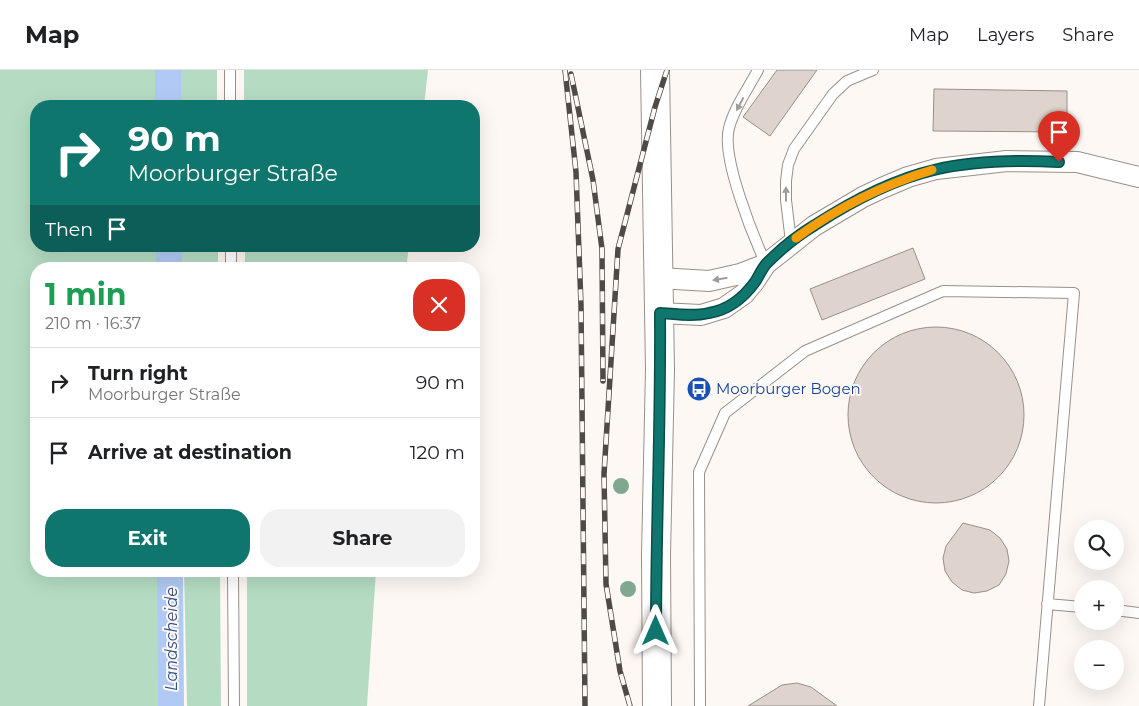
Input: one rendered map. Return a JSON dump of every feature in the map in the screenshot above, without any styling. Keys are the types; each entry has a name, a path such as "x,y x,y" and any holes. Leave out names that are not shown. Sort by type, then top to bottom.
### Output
{"main road":[{"path":"655,70 660,313 656,555 657,706"}],"street":[{"path":"660,313 701,315 724,308 744,294 766,264 791,242 814,226 863,197 908,177 936,169 1007,161 1076,162 1139,177"},
{"path":"659,278 714,280 740,274 766,264"}],"lane":[{"path":"230,70 230,100"},
{"path":"758,70 734,114 727,140 736,181 752,233 766,264"},
{"path":"791,242 786,200 786,181 788,165 794,149 833,94 846,81 873,70"},
{"path":"700,706 700,472 725,414 805,351 942,291 1074,293 1039,706"},
{"path":"233,577 234,706"},
{"path":"1047,604 1074,606"},
{"path":"1124,611 1139,613"}],"green space":[{"path":"0,70 159,70 159,100 30,100 30,252 160,252 161,262 30,262 30,577 163,577 164,706 0,706"},
{"path":"175,70 217,70 217,100 176,100"},
{"path":"244,70 428,70 425,100 244,100"},
{"path":"178,252 218,252 218,262 179,262"},
{"path":"245,252 408,252 407,262 245,262"},
{"path":"184,577 220,577 221,706 187,706"},
{"path":"247,577 376,577 367,706 247,706"}],"building":[{"path":"777,70 817,70 770,136 743,117"},
{"path":"934,89 1067,91 1067,132 933,131"},
{"path":"913,248 925,279 822,320 810,289"},
{"path":"927,327 945,327 978,337 1004,359 1014,373 1020,389 1024,415 1020,441 1014,457 992,483 978,493 962,499 945,503 927,503 894,493 868,471 858,457 852,441 848,424 848,406 858,373 880,347 894,337 910,331"},
{"path":"963,523 990,530 1000,538 1007,549 1009,561 1006,574 999,585 987,591 974,593 962,590 952,582 945,571 943,558 946,546"},
{"path":"797,683 811,687 837,706 748,706 782,685"}],"waterway":[{"name":"Landscheide","path":"168,70 168,100"},
{"name":"Landscheide","path":"169,252 169,262"},
{"name":"Landscheide","path":"170,577 171,706"}],"railway":[{"path":"565,70 576,172 581,305 585,706"},
{"path":"630,706 620,671 606,584 604,474 618,249 655,107 667,70"},
{"path":"571,74 593,180 602,249 603,381"}],"slow traffic":[{"path":"796,238 863,197 908,177 932,170"}],"place":[{"name":"Moorburger Bogen","path":"699,389"}],"route":[{"path":"656,631 660,313 701,315 733,304 754,282 766,264 791,242 863,197 908,177 936,169 971,164 1007,161 1059,162"}]}
